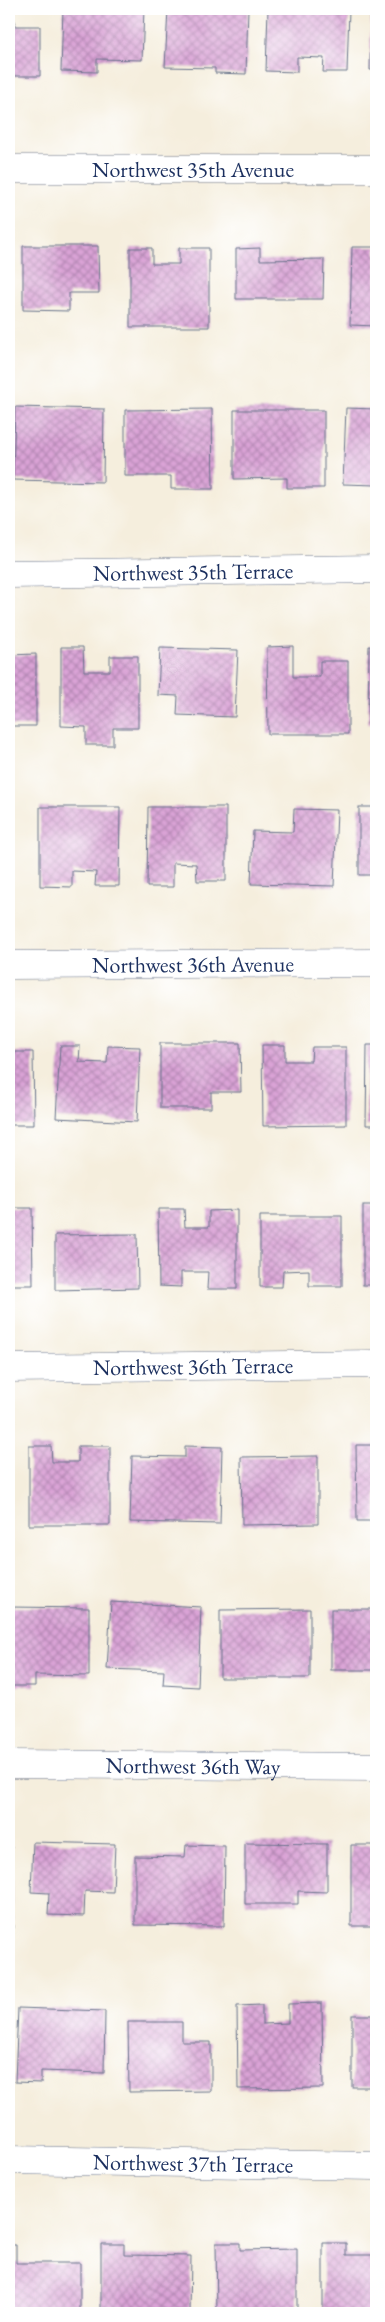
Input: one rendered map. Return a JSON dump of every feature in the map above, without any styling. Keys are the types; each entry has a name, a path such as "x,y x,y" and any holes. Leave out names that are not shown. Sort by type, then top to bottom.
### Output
{"street":[{"name":"Northwest 35th Avenue","path":"9,169 376,169"},
{"name":"Northwest 35th Terrace","path":"9,574 376,569"},
{"name":"Northwest 36th Avenue","path":"9,965 376,963"},
{"name":"Northwest 36th Terrace","path":"9,1368 376,1364"},
{"name":"Northwest 36th Way","path":"9,1764 376,1767"},
{"name":"Northwest 37th Terrace","path":"9,2160 376,2166"}],"building":[{"path":"63,9 144,9 142,60 97,59 97,72 61,71"},
{"path":"168,9 248,9 246,74 215,73 215,68 165,67"},
{"path":"268,9 349,9 347,72 323,72 324,58 297,57 297,72 266,71"},
{"path":"371,9 376,9 376,70 370,70"},
{"path":"9,11 14,11 15,26 40,26 40,76 9,76"},
{"path":"23,246 98,246 99,293 69,293 69,311 23,310"},
{"path":"352,247 376,247 376,326 350,325"},
{"path":"130,248 152,248 152,264 179,264 179,248 209,248 209,327 130,327"},
{"path":"260,248 260,260 324,259 323,299 236,299 236,249"},
{"path":"15,407 104,409 103,482 13,480"},
{"path":"346,408 376,409 376,485 343,484"},
{"path":"212,409 213,489 171,489 171,476 125,476 125,410"},
{"path":"234,410 324,410 324,488 287,488 287,478 234,479"},
{"path":"293,646 293,677 320,677 320,661 348,661 348,734 268,734 267,647"},
{"path":"369,646 376,647 376,724 368,724"},
{"path":"61,647 83,647 84,671 110,671 110,656 138,656 138,728 113,728 113,745 86,745 86,727 61,726"},
{"path":"160,648 238,650 235,717 177,715 178,696 158,695"},
{"path":"36,654 36,726 9,726 9,655"},
{"path":"40,807 120,807 119,886 95,886 96,872 72,871 72,887 40,886"},
{"path":"148,807 226,807 226,881 197,881 196,864 173,863 173,887 147,887"},
{"path":"359,807 376,807 376,875 359,875"},
{"path":"9,809 11,809 10,828 9,828"},
{"path":"294,809 337,810 334,886 251,884 253,831 293,832"},
{"path":"160,1043 240,1043 241,1092 211,1092 211,1108 160,1108"},
{"path":"262,1045 285,1045 285,1061 311,1061 312,1047 346,1047 346,1125 263,1126"},
{"path":"367,1045 376,1045 376,1125 366,1125"},
{"path":"60,1046 80,1046 79,1062 107,1063 108,1046 140,1047 137,1122 56,1118"},
{"path":"9,1052 33,1052 34,1125 9,1125"},
{"path":"363,1205 376,1205 376,1285 363,1285"},
{"path":"9,1208 32,1208 33,1285 10,1285"},
{"path":"158,1209 184,1209 185,1227 209,1227 209,1211 237,1210 237,1289 207,1289 208,1272 181,1272 181,1287 159,1286"},
{"path":"260,1216 342,1216 342,1286 309,1286 309,1270 283,1271 282,1287 260,1287"},
{"path":"137,1234 138,1288 55,1290 55,1235"},
{"path":"356,1445 376,1445 376,1521 357,1521"},
{"path":"29,1446 51,1446 52,1462 78,1462 78,1446 110,1446 110,1525 29,1525"},
{"path":"185,1446 222,1447 220,1524 130,1522 132,1456 185,1457"},
{"path":"318,1456 318,1524 242,1525 241,1457"},
{"path":"111,1602 201,1607 198,1687 163,1685 164,1671 107,1669"},
{"path":"9,1607 89,1608 89,1676 35,1675 35,1686 9,1686"},
{"path":"310,1609 310,1678 220,1678 220,1610"},
{"path":"331,1609 376,1609 376,1670 331,1670"},
{"path":"33,1842 115,1844 113,1892 85,1891 84,1916 48,1915 49,1893 31,1892"},
{"path":"245,1843 327,1844 327,1892 298,1891 298,1904 245,1904"},
{"path":"186,1845 225,1846 224,1926 135,1925 135,1856 185,1857"},
{"path":"351,1845 373,1845 373,1861 376,1861 376,1926 351,1926"},
{"path":"9,1847 12,1847 13,1931 9,1931"},
{"path":"322,2003 323,2088 238,2089 237,2006 262,2005 262,2024 288,2023 288,2004"},
{"path":"18,2008 105,2011 104,2073 41,2071 41,2083 15,2082"},
{"path":"352,2015 376,2015 376,2087 352,2087"},
{"path":"128,2022 182,2022 182,2042 211,2042 211,2091 129,2092"},
{"path":"216,2243 240,2243 240,2250 297,2249 297,2313 217,2313"},
{"path":"323,2243 346,2243 346,2255 376,2255 376,2313 323,2313"},
{"path":"101,2244 124,2244 124,2255 191,2256 190,2313 101,2313"},
{"path":"9,2245 16,2245 16,2263 80,2263 80,2313 9,2313"}]}
